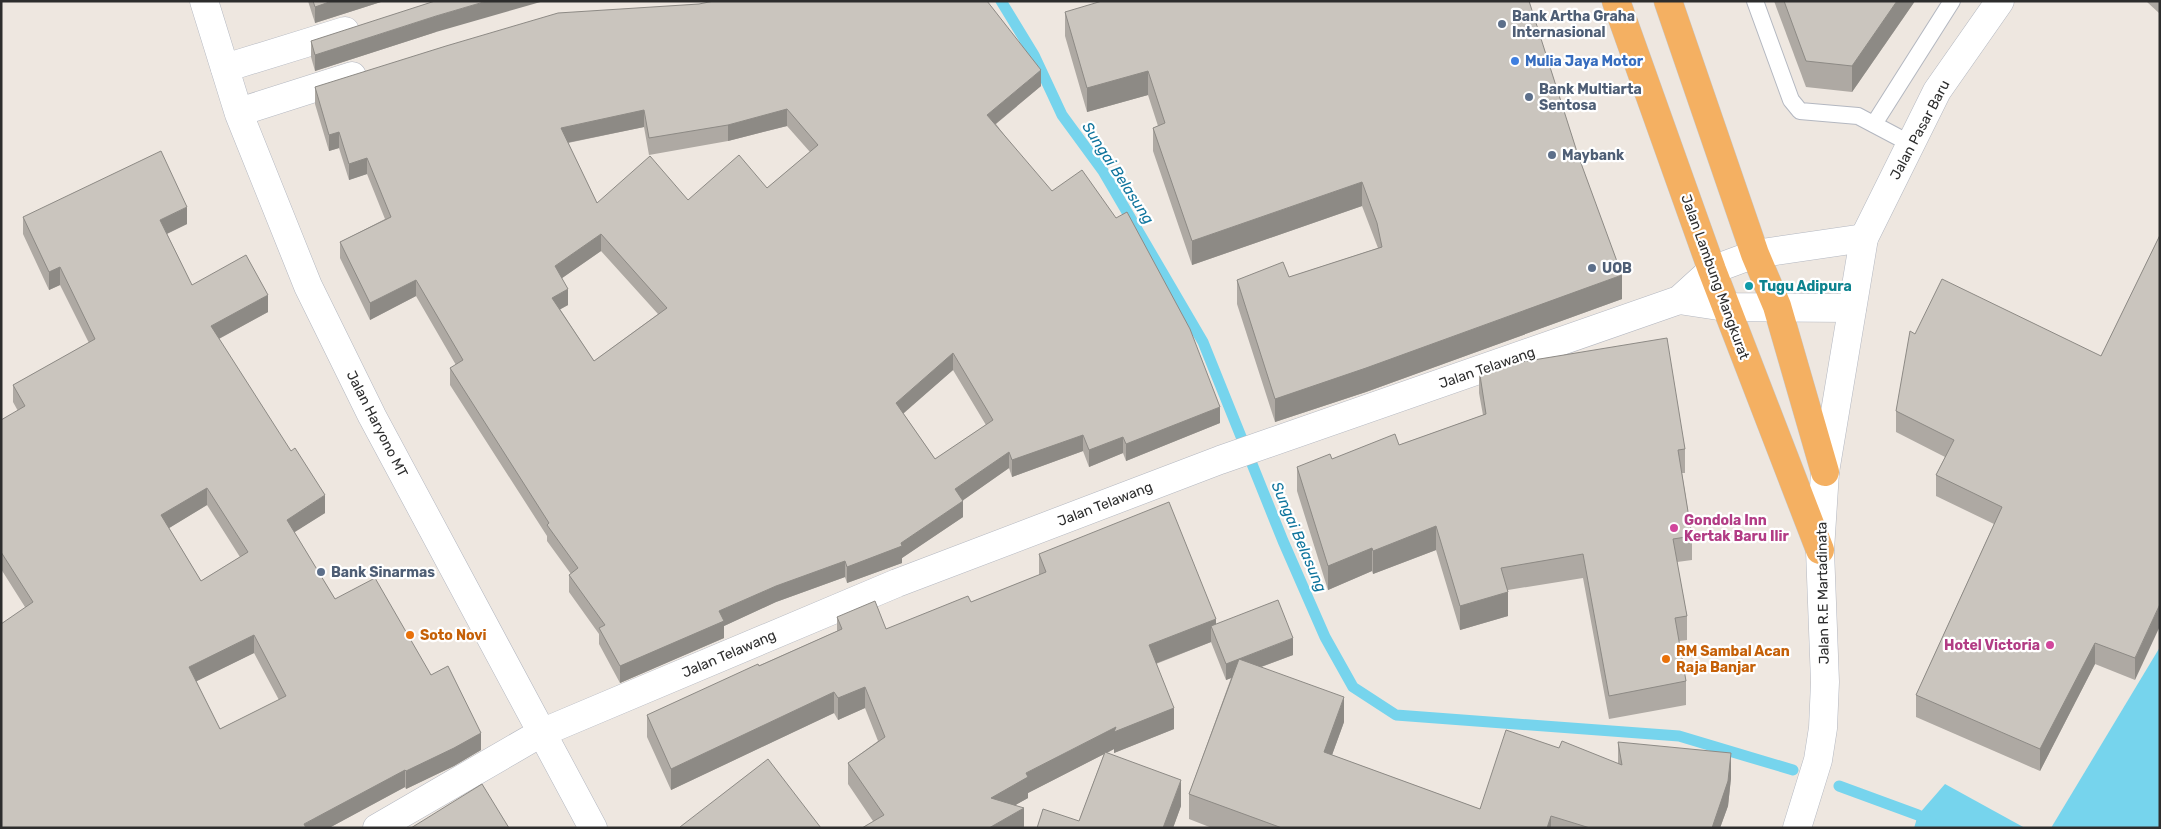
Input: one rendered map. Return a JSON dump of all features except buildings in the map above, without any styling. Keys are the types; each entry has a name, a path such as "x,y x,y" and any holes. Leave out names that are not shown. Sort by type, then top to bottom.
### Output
{"highway":[{"name":"Jalan Lambung Mangkurat","path":"1616,1 1712,270 1820,550"},
{"path":"1668,1 1755,254 1776,306 1825,472"}],"street":[{"name":"Jalan Haryono MT","path":"204,1 239,112 308,286 372,416 593,828"},
{"name":"Jalan Pasar Baru","path":"1864,238 1937,91 2000,1"},
{"path":"225,68 373,22"},
{"path":"239,112 377,68"},
{"path":"1712,270 1755,254 1864,238"},
{"name":"Jalan R.E Martadinata","path":"1797,828 1818,760 1823,728 1826,682 1820,550 1825,472 1864,238"},
{"name":"Jalan Telawang","path":"377,828 541,733 898,583 1220,460 1277,442 1679,300 1712,270"},
{"name":"Jalan Telawang","path":"1679,300 1726,307 1852,308"}],"lane":[{"path":"1755,1 1791,100 1800,111 1858,116 1911,144"},
{"path":"1874,124 1952,1"}],"water":[{"path":"2160,647 2160,828 2051,828"},
{"path":"1945,784 2025,828 1914,828 1918,815"}],"waterway":[{"name":"Sungai Belasung","path":"1001,1 1034,55 1062,115 1103,171 1203,342 1283,541 1325,637 1353,687 1396,715 1679,736 1793,770"},
{"name":"Sungai Belasung","path":"1839,786 1918,815 1940,828"}],"place":[{"name":"Bank Artha Graha Internasional","path":"1502,24"},
{"name":"Mulia Jaya Motor","path":"1515,61"},
{"name":"Bank Multiarta Sentosa","path":"1529,97"},
{"name":"Maybank","path":"1552,155"},
{"name":"UOB","path":"1592,268"},
{"name":"Tugu Adipura","path":"1749,286"},
{"name":"Gondola Inn Kertak Baru Ilir","path":"1674,528"},
{"name":"Bank Sinarmas","path":"321,572"},
{"name":"Soto Novi","path":"410,635"},
{"name":"Hotel Victoria","path":"2050,645"},
{"name":"RM Sambal Acan Raja Banjar","path":"1666,659"}]}
